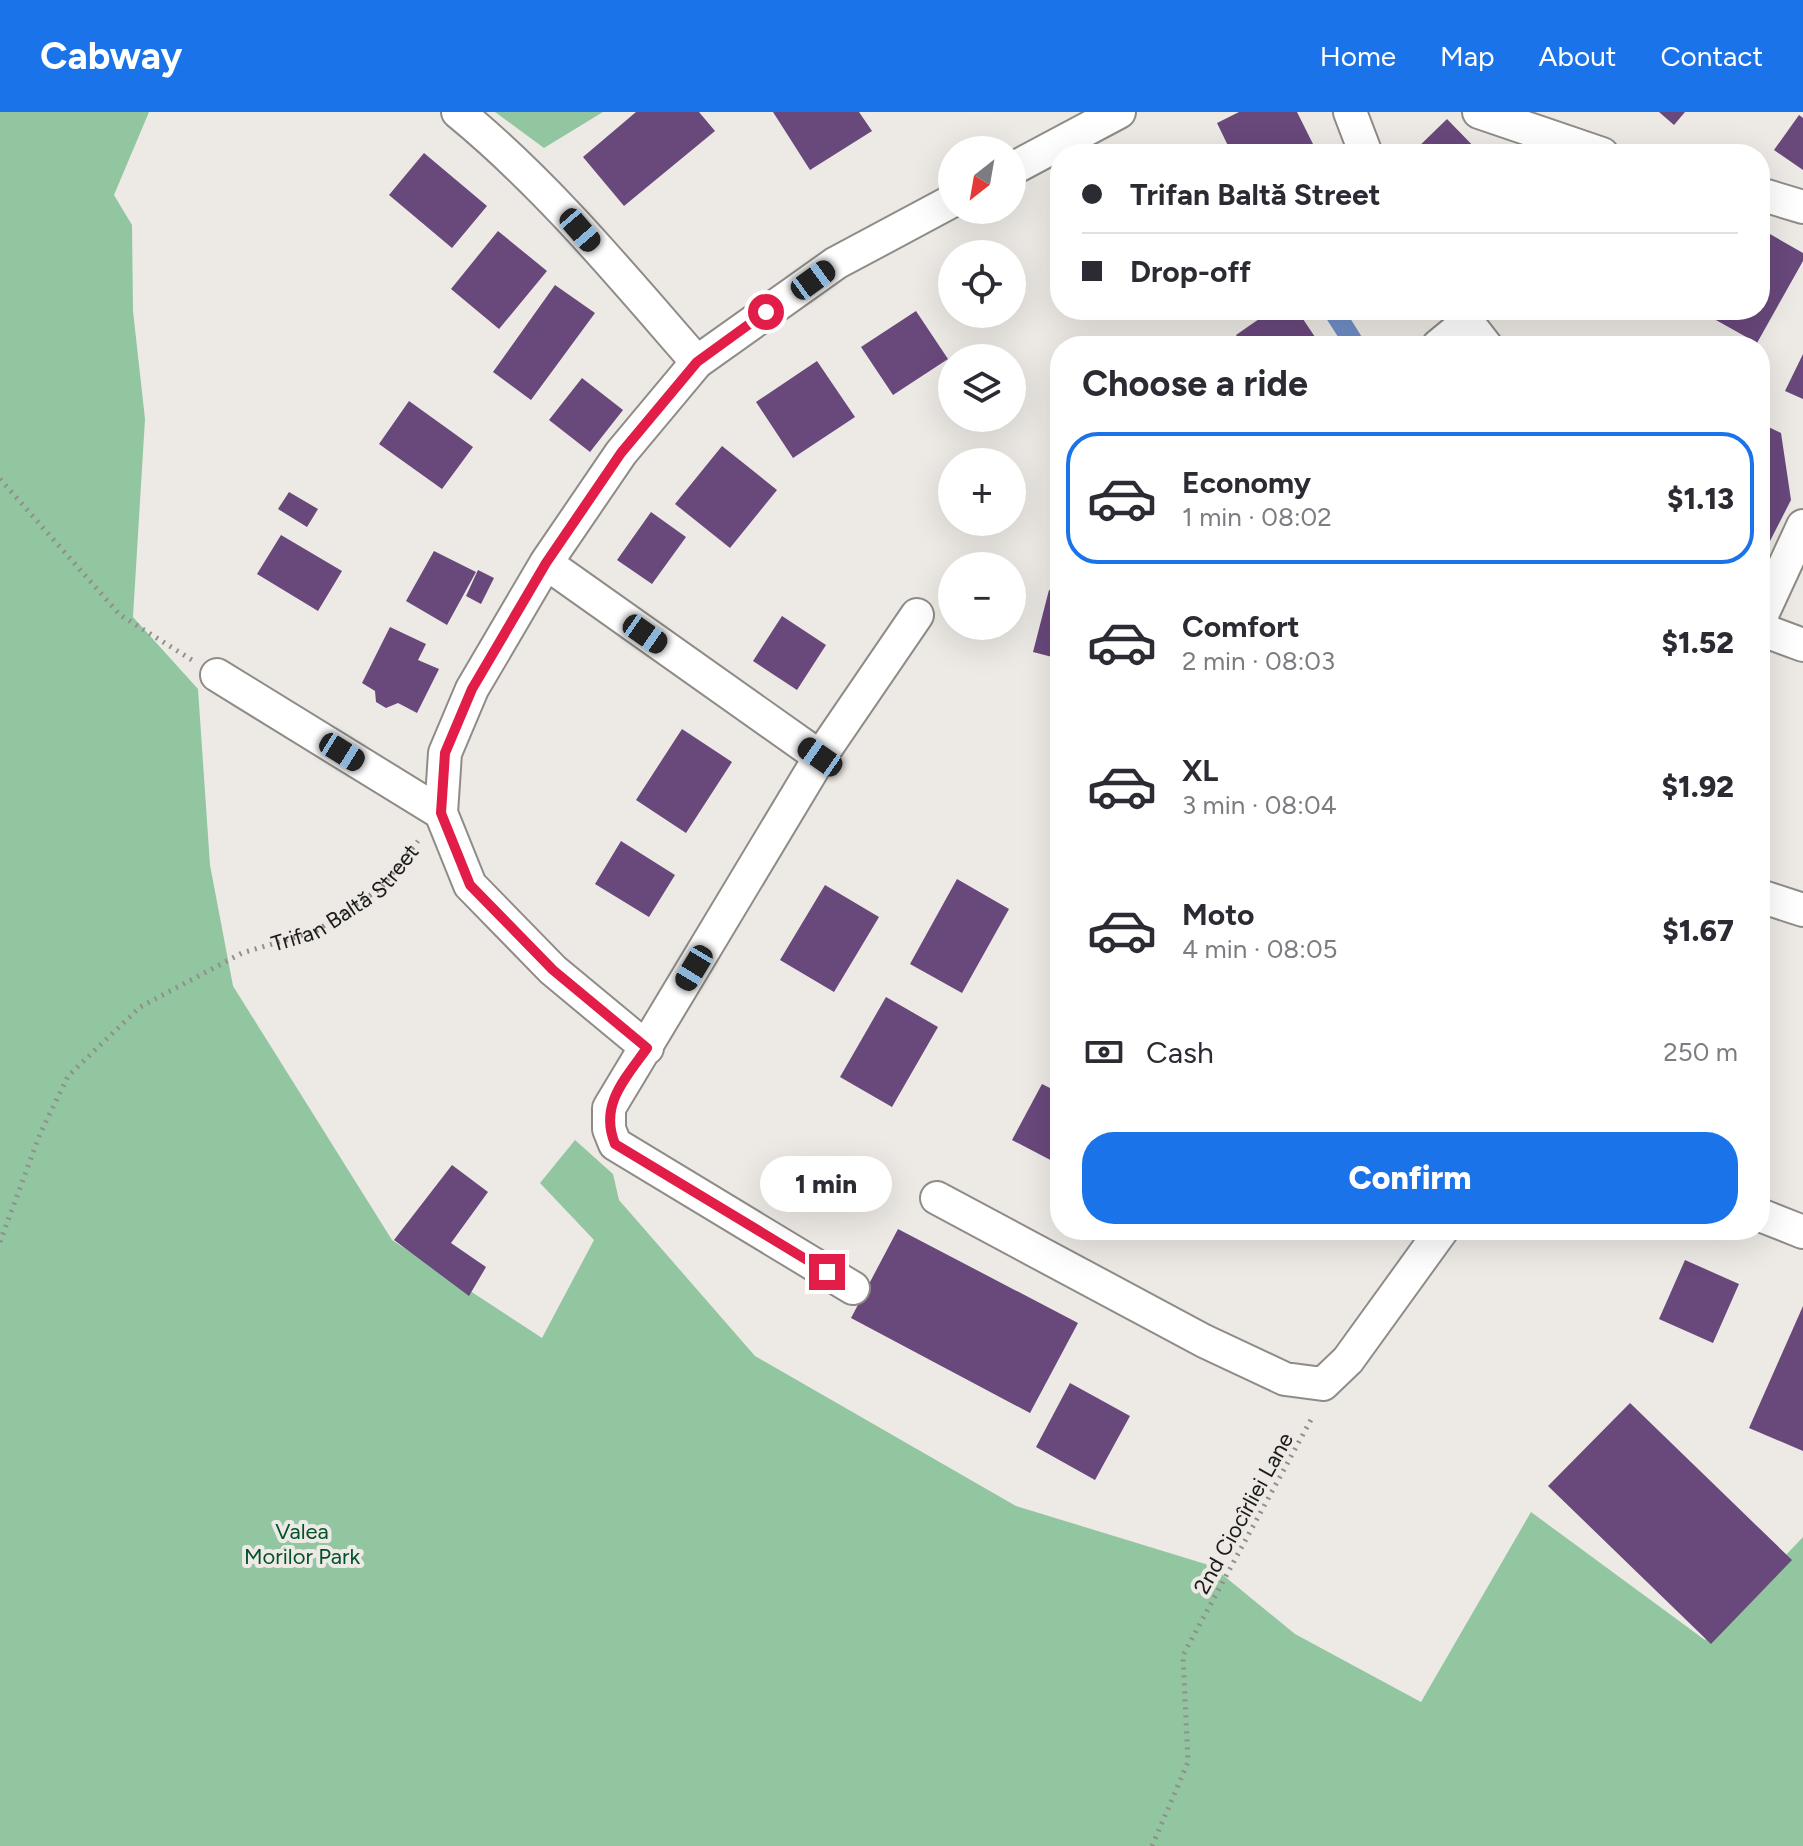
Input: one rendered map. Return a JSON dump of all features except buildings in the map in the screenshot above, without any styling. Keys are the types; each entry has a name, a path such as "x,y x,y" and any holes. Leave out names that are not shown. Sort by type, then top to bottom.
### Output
{"street":[{"path":"458,112 503,151 580,230 697,362"},
{"path":"1059,144 1119,112"},
{"path":"1350,112 1362,144"},
{"path":"1479,112 1573,144"},
{"path":"1026,162 1050,149"},
{"path":"1770,197 1803,207"},
{"path":"647,1048 553,970 470,885 441,813 445,753 472,689 546,563 621,453 697,362 836,263 938,208"},
{"path":"1770,597 1803,526"},
{"path":"546,563 820,757"},
{"path":"853,1288 615,1144 609,1129 609,1108 820,757 917,615"},
{"path":"1770,633 1803,645"},
{"path":"217,675 441,813"},
{"path":"1770,899 1803,910"},
{"path":"937,1198 1231,1354 1285,1379 1323,1384 1348,1360 1435,1240"},
{"path":"1770,1219 1803,1232"}],"path":[{"path":"0,479 120,615 217,675"},
{"name":"Trifan Baltă Street","path":"0,1242 40,1134 68,1076 78,1066 140,1007 242,953 316,931 381,888 441,813"},
{"name":"2nd Ciocîrliei Lane","path":"1152,1846 1188,1762 1183,1655 1308,1428 1323,1384"}],"green space":[{"name":"Valea Morilor Park","path":"0,112 149,112 114,195 132,225 133,311 145,419 133,617 198,689 210,865 233,986 392,1240 542,1338 594,1240 540,1183 575,1140 613,1174 619,1200 755,1356 1016,1506 1212,1566 1295,1634 1421,1702 1531,1512 1705,1640 1803,1537 1803,1846 0,1846"},
{"path":"495,112 603,112 544,148"}],"water":[{"path":"1327,320 1351,320 1361,336 1338,336"}],"route":[{"path":"766,312 697,362 621,453 546,563 472,689 445,753 441,813 470,885 553,970 647,1048 609,1108 609,1129 615,1144 827,1272"}]}
